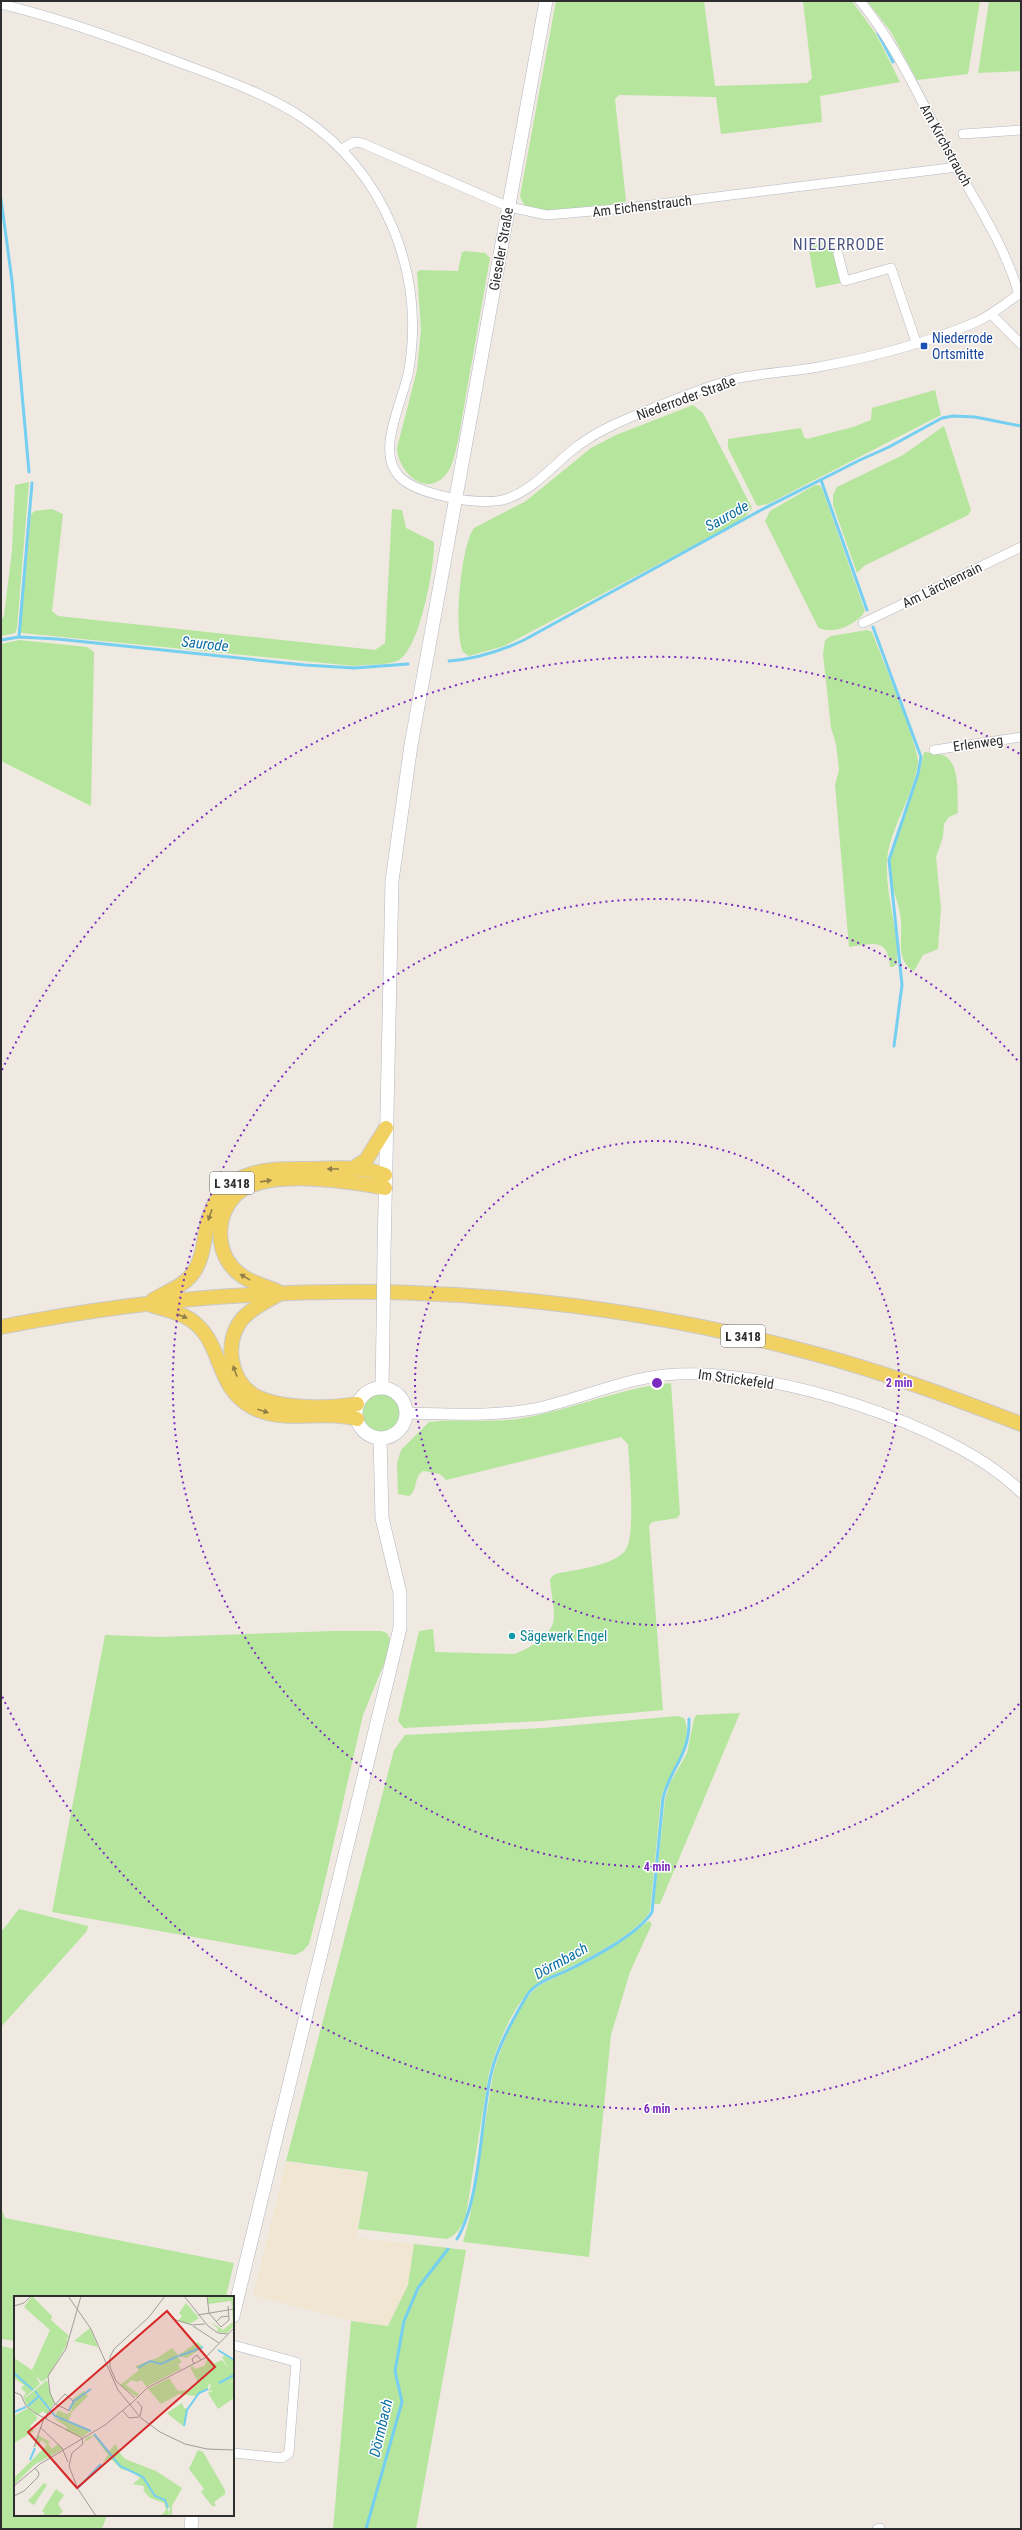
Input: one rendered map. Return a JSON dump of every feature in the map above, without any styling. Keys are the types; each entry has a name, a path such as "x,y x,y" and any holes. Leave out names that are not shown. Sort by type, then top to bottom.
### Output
{"main road":[{"name":"Gieseler Straße","path":"382,1387 391,909 395,854 411,745 546,1"},
{"path":"352,1169 366,1160 386,1128"},
{"name":"L 3418","path":"145,1303 182,1284 192,1274 199,1262 211,1212 225,1190 238,1179 253,1172 269,1169 365,1169 385,1181"},
{"name":"L 3418","path":"281,1292 242,1276 227,1261 220,1238 220,1223 231,1201 250,1185 262,1181 385,1181"},
{"path":"281,1292 253,1310 237,1327 231,1351 233,1366 238,1379 257,1396 282,1404 336,1407 357,1404"},
{"name":"L 3418","path":"1,1327 145,1303 281,1292 397,1292 568,1305 640,1315 714,1329 808,1352 879,1372 1021,1424"},
{"name":"L 3418","path":"145,1303 180,1314 197,1324 208,1340 230,1387 254,1408 288,1416 340,1416 357,1419"},
{"path":"382,1387 393,1390 402,1398 407,1413 402,1428 396,1434 380,1438 366,1433 357,1419 357,1404 367,1391 382,1387"},
{"path":"234,2312 400,1628 400,1593 382,1518 380,1438"},
{"path":"191,2529 192,2516"}],"street":[{"name":"Am Kirchstrauch","path":"860,1 893,47 957,167 993,230 1020,294"},
{"name":"Niederroder Straße","path":"1,4 132,44 262,96 300,116 342,148 366,177 386,210 406,265 412,324 412,355 408,379 390,438 388,452 391,464 400,478 413,487 456,498 479,501 507,499 533,484 576,446 597,434 662,405 730,380 817,367 916,342 976,322 991,314 1020,294"},
{"name":"Am Kirchstrauch","path":"963,134 1021,130"},
{"name":"Am Eichenstrauch","path":"342,148 354,142 362,143 509,207 547,215 563,216 957,167"},
{"path":"838,254 845,281 891,268 916,342"},
{"path":"991,314 1021,344"},
{"name":"Am Lärchenrain","path":"863,623 1021,547"},
{"name":"Erlenweg","path":"934,750 1021,737"},
{"name":"Im Strickefeld","path":"407,1413 493,1413 520,1411 560,1402 646,1377 686,1373 722,1374 802,1390 863,1408 920,1428 970,1452 989,1465 1021,1492"},
{"path":"234,2345 296,2362 289,2453 282,2458 234,2453"}],"shaded area":[{"path":"286,2162 367,2173 356,2238 414,2244 408,2285 388,2326 344,2319 253,2295"}],"green space":[{"path":"556,1 704,1 715,86 807,83 812,78 803,1 852,1 876,34 900,82 820,96 822,122 721,134 716,97 619,95 615,99 626,201 620,205 595,210 538,210 526,206 520,196"},
{"path":"867,1 980,1 968,74 917,80 891,32"},
{"path":"989,1 1021,1 1021,71 978,73"},
{"path":"831,240 840,283 816,288 808,245"},
{"path":"462,252 485,253 490,258 458,441 453,462 447,473 439,481 431,484 423,483 415,480 402,466 397,448 417,370 421,330 417,272 420,270 458,271"},
{"path":"935,390 941,415 768,504 757,506 728,448 728,439 801,428 804,437 807,439 853,427 871,420 872,408"},
{"path":"693,405 703,413 752,508 746,516 734,524 504,646 469,656 463,652 460,642 459,626 460,588 465,551 469,537 474,528 526,501 591,448 616,435"},
{"path":"944,426 971,510 968,515 864,566 857,573 833,505 833,495 837,487 903,455"},
{"path":"29,482 17,629 15,633 1,636 1,620 4,616 12,550 15,485"},
{"path":"815,485 819,485 822,488 865,611 862,616 851,624 830,630 818,627 765,521 770,511"},
{"path":"52,509 63,514 52,611 58,616 375,650 385,643 392,509 402,510 406,528 434,542 434,553 429,586 420,623 407,652 399,660 383,664 354,666 22,633 20,631 31,514 35,511"},
{"path":"867,630 872,632 899,700 913,739 918,763 912,787 892,837 887,861 888,887 897,951 897,964 893,967 890,967 889,957 886,951 878,945 872,944 849,947 835,785 839,770 836,744 831,728 823,654 825,640 831,636"},
{"path":"19,640 87,647 94,652 91,806 1,761 1,644"},
{"path":"924,752 943,755 949,759 953,765 958,789 958,813 949,817 944,824 943,837 936,857 941,908 938,949 923,955 914,971 908,967 902,956 900,914 891,883 889,867 893,845 917,779"},
{"path":"671,1383 680,1514 677,1518 652,1522 649,1526 663,1710 542,1721 404,1728 398,1721 419,1631 433,1629 435,1652 514,1654 533,1645 550,1630 553,1624 554,1612 550,1579 555,1574 582,1569 610,1561 624,1552 628,1545 630,1533 631,1484 628,1444 621,1437 446,1480 440,1474 423,1471 418,1476 414,1490 409,1496 398,1494 397,1463 401,1450 429,1422 511,1420 542,1414 634,1389"},
{"path":"377,1394 385,1394 392,1397 397,1402 400,1413 397,1424 392,1429 385,1432 377,1432 370,1429 365,1424 362,1417 362,1409 365,1402 370,1397"},
{"path":"333,1631 381,1631 387,1633 390,1639 388,1654 363,1715 321,1898 309,1944 303,1951 295,1955 52,1912 105,1635 162,1637"},
{"path":"740,1713 660,1904 654,1904 665,1799 670,1783 687,1753 694,1719 696,1715"},
{"path":"678,1716 684,1718 687,1728 686,1738 684,1748 661,1798 650,1911 635,1928 610,1946 544,1979 537,1984 531,1989 517,2007 496,2051 489,2073 466,2215 461,2226 454,2235 447,2239 358,2229 368,2172 286,2161 394,1750 405,1735 543,1728"},
{"path":"19,1909 88,1926 87,1931 1,2027 1,1932"},
{"path":"649,1921 652,1924 630,1972 611,2035 589,2257 463,2242 470,2216 493,2074 511,2025 524,2002 540,1985 591,1960"},
{"path":"1,2208 5,2218 234,2263 226,2296 14,2296 14,2341 1,2339"},
{"path":"414,2244 466,2250 416,2529 333,2529 351,2321 388,2326 408,2285"},
{"path":"1,2346 14,2349 14,2516 107,2516 102,2529 1,2529"}],"waterway":[{"path":"878,33 893,62"},
{"path":"1,199 12,281 29,472"},
{"name":"Saurode","path":"449,661 469,659 487,654 524,640 761,510 889,447 942,418 953,416 975,417 1021,426"},
{"path":"821,480 867,610"},
{"path":"19,637 32,483"},
{"path":"873,627 921,757 918,774 889,860 902,985 894,1046"},
{"name":"Saurode","path":"1,640 19,637 57,639 305,665 354,668 408,664"},
{"name":"Dörmbach","path":"457,2239 465,2222 471,2203 479,2160 487,2093 491,2074 497,2054 526,1997 538,1984 613,1946 636,1929 652,1912 663,1798 666,1787 683,1752 688,1732 689,1719"},
{"name":"Dörmbach","path":"366,2529 402,2402 395,2371 404,2321 418,2288 448,2249"}],"place":[{"name":"Niederrode Ortsmitte","path":"924,346"},
{"name":"Sägewerk Engel","path":"512,1636"}],"district":[{"name":"NIEDERRODE","path":"839,244"}]}
